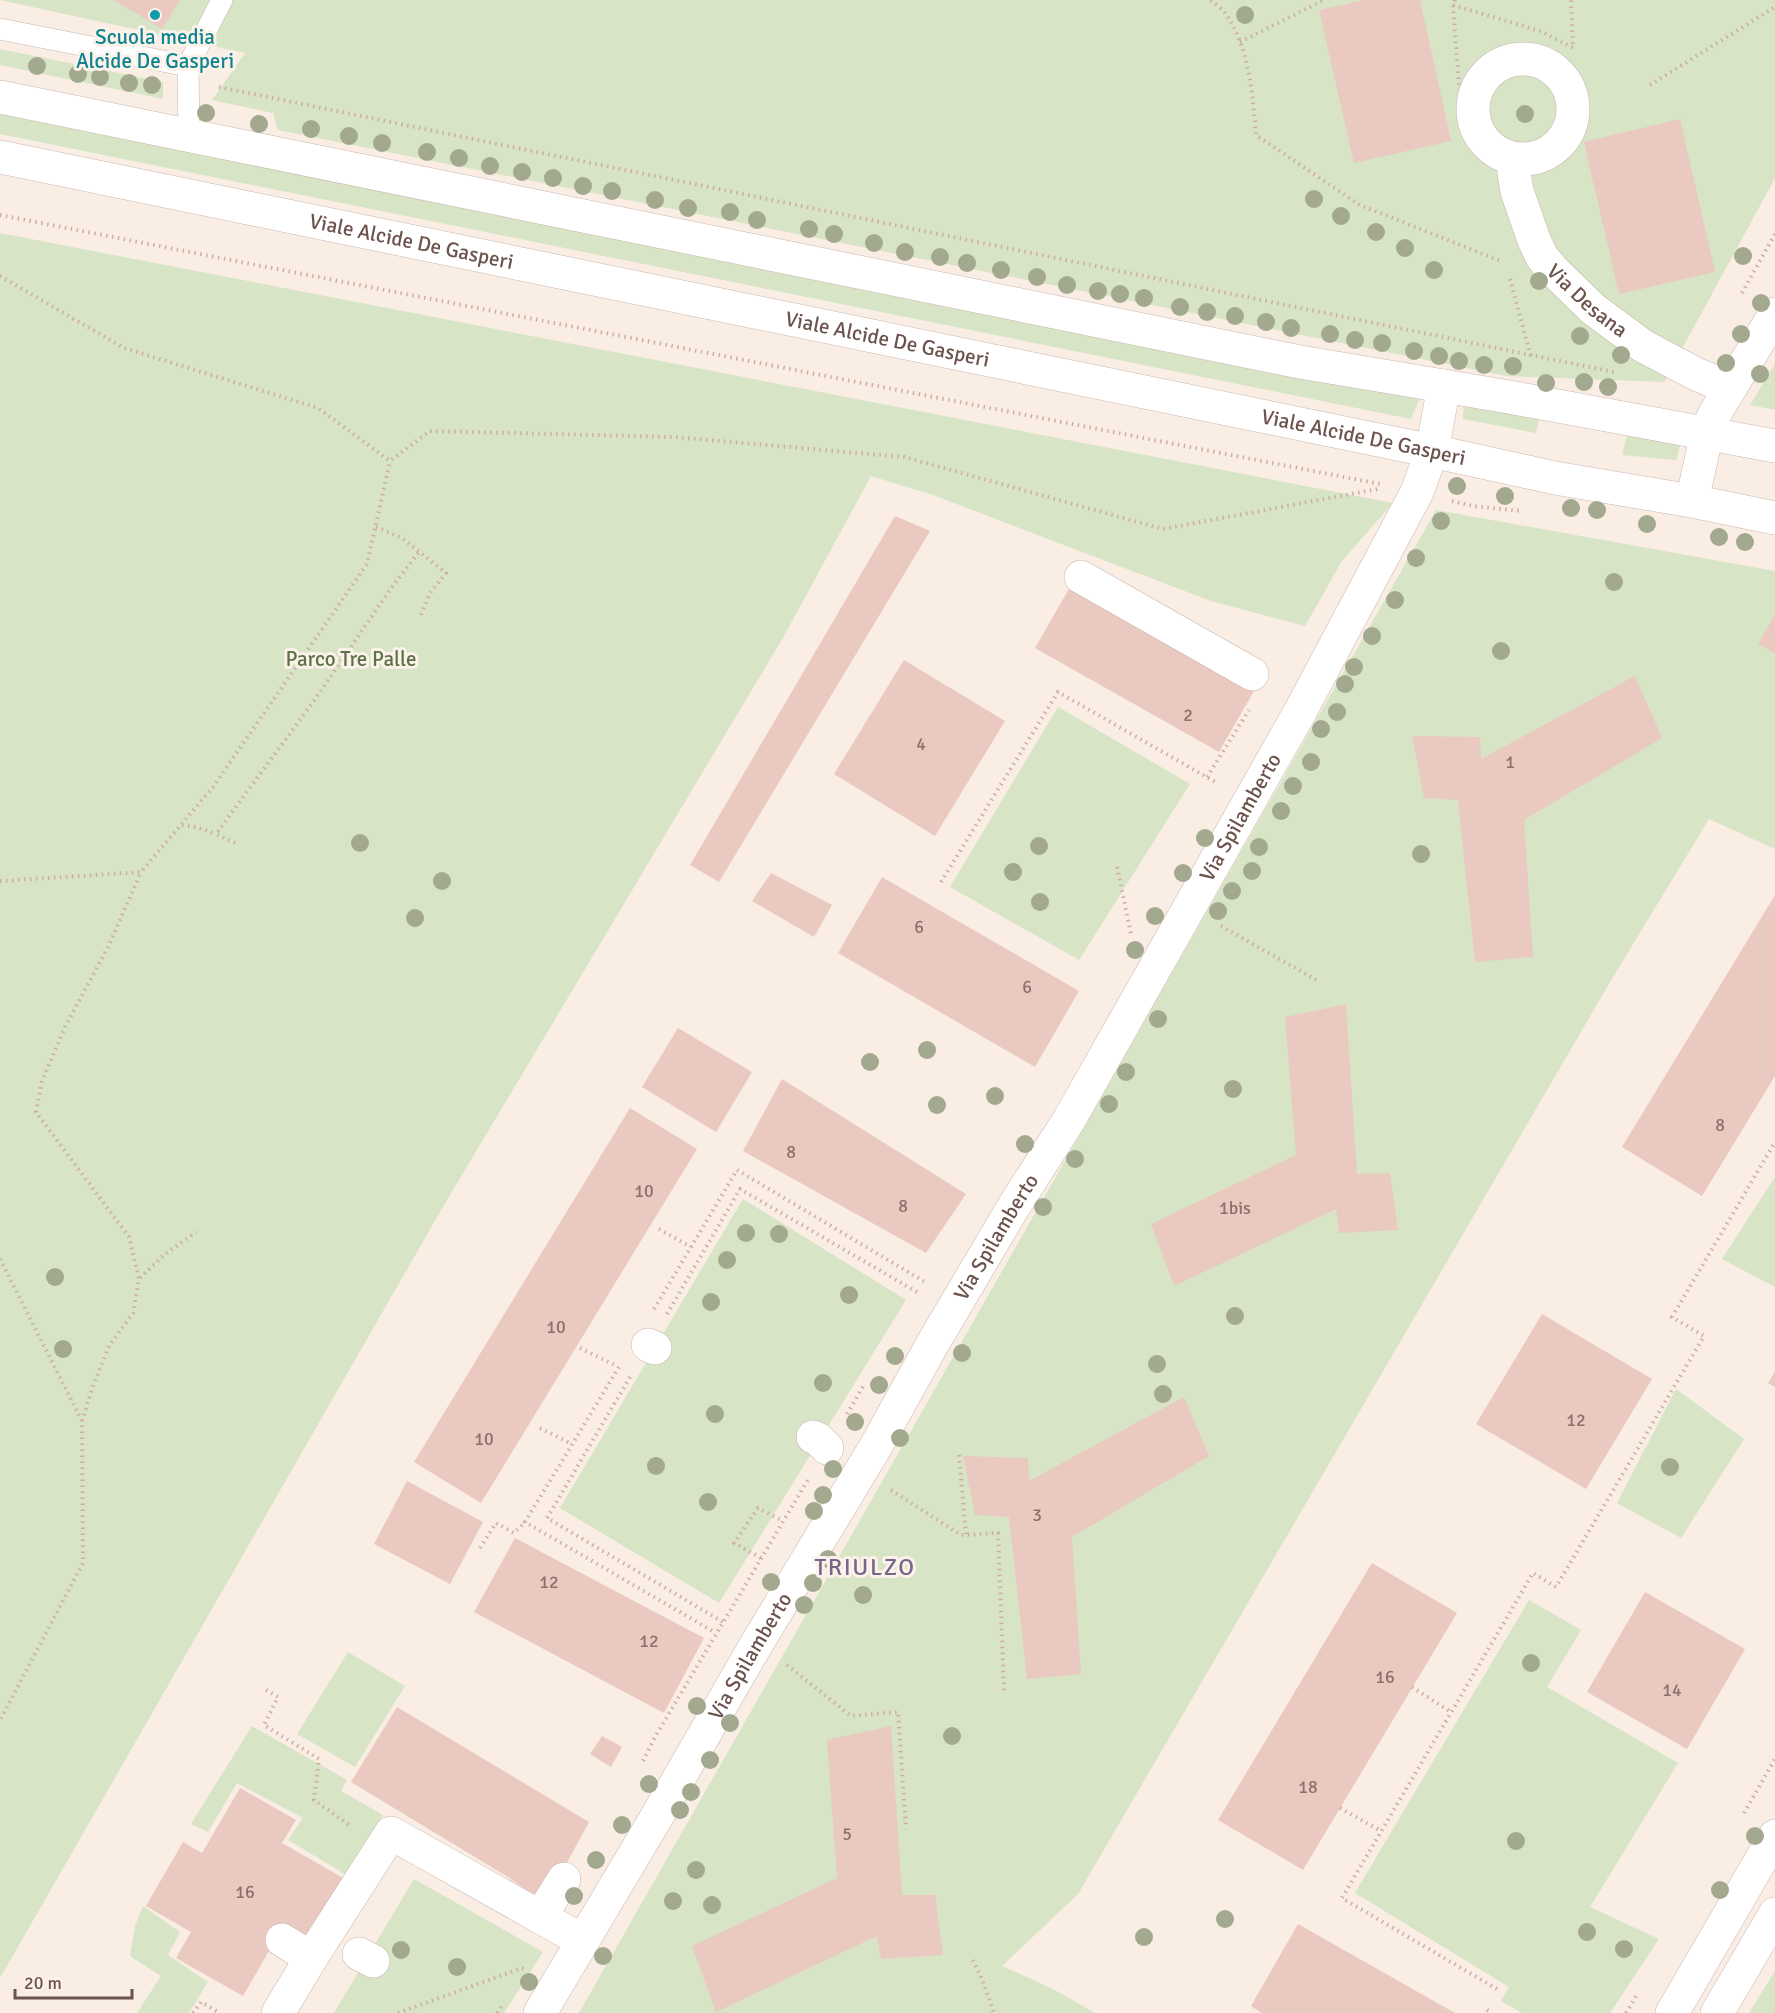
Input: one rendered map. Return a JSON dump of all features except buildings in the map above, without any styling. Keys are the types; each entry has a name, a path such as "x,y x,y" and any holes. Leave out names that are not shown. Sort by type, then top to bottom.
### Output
{"street":[{"path":"0,97 1300,362 1775,446"},
{"name":"Viale Alcide De Gasperi","path":"0,157 1555,478 1692,501 1775,518"},
{"name":"Via Desana","path":"1515,159 1514,173 1517,191 1534,240 1542,258 1554,271 1593,309 1643,346 1696,374 1730,388"},
{"path":"1692,501 1707,433 1714,415 1775,314"},
{"name":"Via Spilamberto","path":"540,2013 753,1650 863,1468 1014,1206 1069,1120 1300,710 1404,489 1432,451 1444,386"},
{"path":"1081,577 1254,687"},
{"path":"278,2013 392,1833 582,1941"},
{"path":"1672,2013 1775,1836"},
{"path":"540,1917 564,1879"},
{"path":"1717,2013 1775,1914"},
{"path":"282,1940 311,1958"}],"lane":[{"path":"189,135 189,74 222,0"},
{"path":"0,29 189,74"}],"path":[{"path":"1211,0 1225,13 1240,42 1252,90 1256,135 1360,205 1506,263"},
{"path":"1240,42 1324,0"},
{"path":"1453,5 1540,32 1573,48 1571,0"},
{"path":"1650,85 1775,7"},
{"path":"189,74 1531,357 1623,374"},
{"path":"0,215 1404,489 1473,506 1525,512"},
{"path":"1741,294 1775,234"},
{"path":"1508,273 1531,357"},
{"path":"0,276 124,348 318,408 390,461"},
{"path":"0,1720 83,1563 82,1421 109,1346 132,1313 139,1279 129,1237 36,1112 42,1082 65,1027 108,947 141,872 213,787 368,564 390,461 430,431 674,437 904,457 1163,529 1380,488"},
{"path":"376,527 402,538 446,573 430,593 420,617"},
{"path":"216,834 316,698 390,588 419,552"},
{"path":"1207,777 1254,687"},
{"path":"941,882 1058,692 1223,787"},
{"path":"182,825 196,827 235,843"},
{"path":"1117,867 1132,938"},
{"path":"0,881 141,872"},
{"path":"1189,907 1320,982"},
{"path":"1497,1989 1342,1898 1533,1573 1556,1587 1704,1336 1671,1317 1775,1142"},
{"path":"723,1622 547,1518 652,1346 740,1189 917,1292 920,1291"},
{"path":"659,1229 691,1247"},
{"path":"139,1279 164,1255 196,1232"},
{"path":"0,1259 82,1421"},
{"path":"580,1348 619,1367"},
{"path":"540,1428 572,1444"},
{"path":"959,1455 966,1534"},
{"path":"863,1468 888,1489 961,1535 998,1533 1004,1690"},
{"path":"761,1558 734,1543 758,1508 783,1521"},
{"path":"480,1548 496,1523 513,1533 525,1522"},
{"path":"753,1650 787,1665 851,1716 898,1712 906,1829"},
{"path":"1412,1688 1451,1712"},
{"path":"266,1690 278,1697 264,1725 319,1759 314,1800 382,1848"},
{"path":"1340,1808 1381,1831"},
{"path":"973,1960 994,2013"},
{"path":"398,2013 522,1968 558,1984"},
{"path":"193,2013 201,2002 220,2013"},
{"path":"1487,2010 1492,2013"}],"green space":[{"path":"0,0 1775,0 1775,178 1664,382 1506,376 278,130 273,113 212,100 245,53"},
{"path":"0,49 163,82 163,99 0,65"},
{"path":"0,114 1421,395 1411,419 0,134"},
{"name":"Parco Tre Palle","path":"0,233 1393,503 1342,561 1305,626 1211,601 933,495 871,476 784,636 444,1205 0,1978"},
{"path":"1775,364 1775,410 1750,405"},
{"path":"1464,402 1540,414 1536,433 1463,419"},
{"path":"1628,431 1653,436 1680,446 1676,460 1622,455"},
{"path":"1436,510 1775,571 1775,849 1709,819 1610,982 1078,1894 1002,1966 1053,1989 1095,2013 579,2013"},
{"path":"1058,707 1190,784 1079,960 950,887"},
{"path":"1775,1177 1775,1287 1722,1259"},
{"path":"743,1199 906,1300 719,1603 560,1508"},
{"path":"1676,1389 1744,1439 1681,1538 1617,1503"},
{"path":"1529,1600 1581,1630 1547,1687 1678,1763 1590,1907 1659,1939 1610,2013 1522,2013 1501,2001 1509,1987 1355,1893"},
{"path":"348,1652 405,1686 355,1767 297,1734"},
{"path":"252,1726 347,1780 341,1791 383,1815 348,1876 288,1840 303,1818 237,1783 208,1832 191,1824"},
{"path":"414,1879 543,1952 504,2013 334,2013"},
{"path":"143,1906 180,1932 168,1955 208,1982 189,2013 137,2013 161,1976 130,1956 135,1926"},
{"path":"1775,1971 1775,2013 1749,2013"}],"place":[{"name":"Scuola media Alcide De Gasperi","path":"155,15"}],"district":[{"name":"TRIULZO","path":"865,1567"}]}
